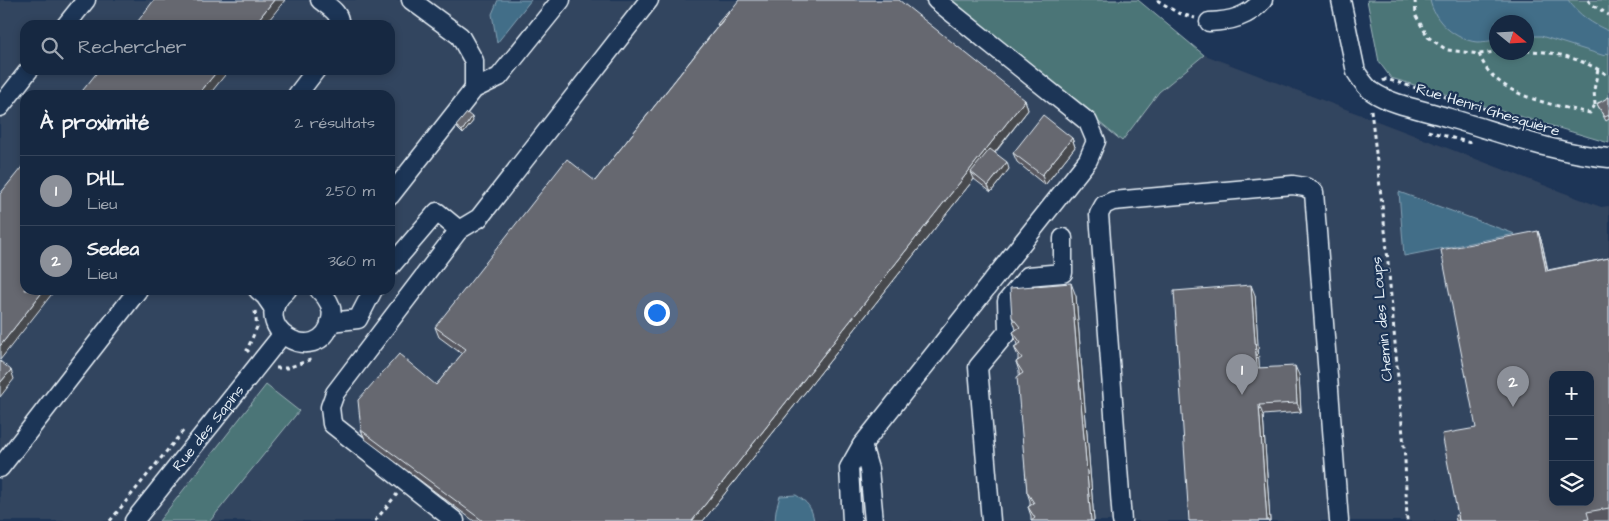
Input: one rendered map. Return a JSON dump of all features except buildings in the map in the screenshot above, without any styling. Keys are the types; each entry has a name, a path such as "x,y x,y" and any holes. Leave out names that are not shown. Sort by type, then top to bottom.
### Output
{"street":[{"path":"70,20 86,0"},
{"path":"320,0 337,13 339,20"},
{"path":"411,0 460,36 474,61 474,89"},
{"path":"395,190 474,89 499,77 561,0"},
{"path":"455,521 332,424 330,407 335,393 458,230 479,218 649,0"},
{"path":"852,521 849,468 862,445 1088,160 1096,141 1088,122 936,0"},
{"path":"1209,22 1240,18 1249,14 1264,0"},
{"name":"Rue Henri Ghesquière","path":"1342,0 1356,72 1372,92 1402,104 1559,150 1580,155 1609,158"},
{"path":"0,107 25,75"},
{"path":"301,90 312,75"},
{"path":"1122,521 1099,214 1104,205 1113,201 1293,185 1314,192 1339,521"},
{"path":"395,261 437,212 458,230"},
{"path":"991,521 978,367 1008,331 1008,300 1028,276 1063,273 1063,238"},
{"path":"0,468 134,295"},
{"path":"281,295 266,298 275,323 282,335 295,342 310,342 323,335 330,322 331,307 324,295"},
{"path":"330,322 358,319 370,295"},
{"name":"Rue des Sapins","path":"134,521 282,335"},
{"path":"862,445 869,469 874,521"}],"path":[{"path":"1157,0 1178,13 1209,22"},
{"path":"1414,0 1416,16 1428,37 1447,50 1479,54 1489,53"},
{"path":"1588,0 1591,4 1609,15"},
{"path":"1534,52 1565,56 1593,66 1609,76"},
{"path":"1479,54 1490,74 1506,87 1541,101 1590,113 1595,105 1604,100"},
{"path":"1595,105 1594,90 1598,69"},
{"name":"Rue Henri Ghesquière","path":"1372,92 1386,79 1563,133"},
{"name":"Chemin des Loups","path":"1371,115 1380,176 1387,248 1405,459 1407,521"},
{"path":"261,362 247,350 257,327 254,309 266,298"},
{"path":"110,521 185,428"},
{"path":"375,521 406,482"}],"shaded area":[{"path":"0,0 1136,0 1205,55 1601,207 1609,206 1609,521 0,521"},
{"path":"498,0 531,0 497,43 492,14"},
{"path":"1430,0 1568,0 1586,18 1609,31 1609,54 1606,53 1605,56 1541,36 1534,36 1534,15 1489,15 1489,41 1477,42 1461,38 1441,22 1432,8"},
{"path":"1399,192 1515,234 1404,256"},
{"path":"796,495 808,505 814,521 775,521 780,496"}],"green space":[{"path":"950,0 1138,0 1204,55 1159,92 1122,141"},
{"path":"1367,0 1609,0 1609,143 1391,78 1379,62"},
{"path":"266,385 299,411 210,521 159,521"}],"place":[{"name":"DHL","path":"1242,395"},
{"name":"Sedea","path":"1513,407"}]}
